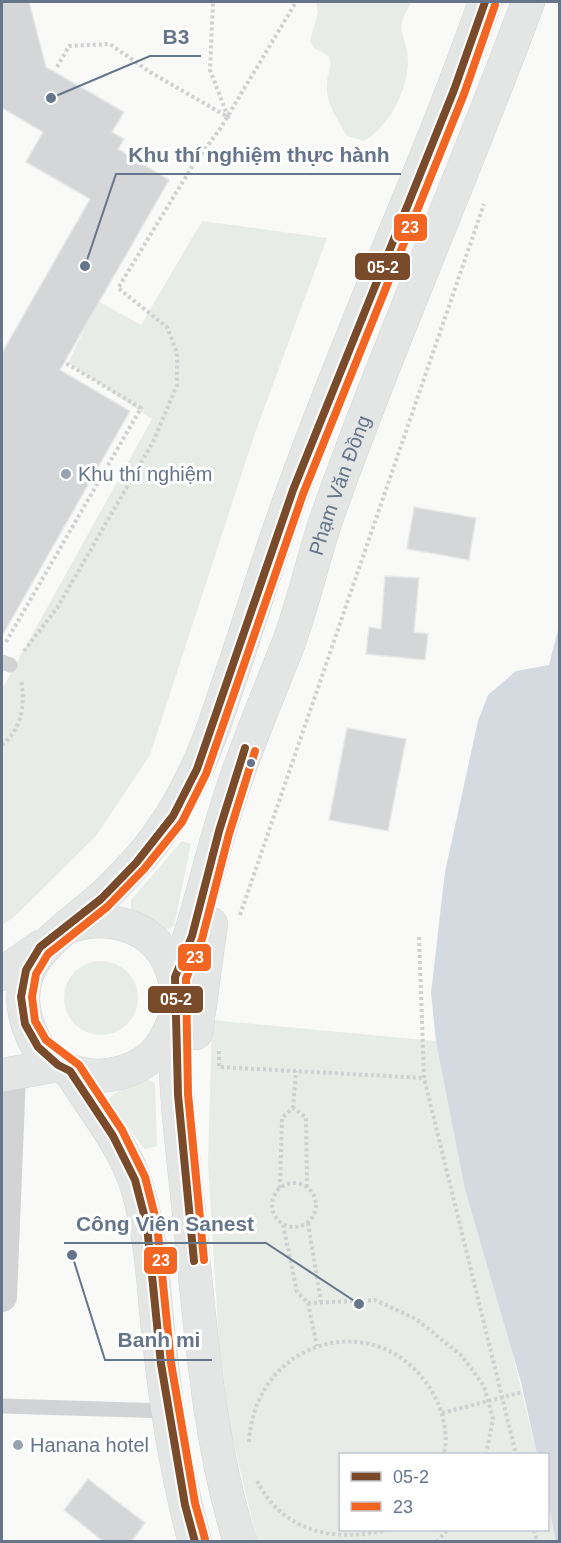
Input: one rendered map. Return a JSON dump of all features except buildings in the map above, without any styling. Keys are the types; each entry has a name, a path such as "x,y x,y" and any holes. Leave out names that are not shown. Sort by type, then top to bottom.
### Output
{"main road":[{"name":"Phạm Văn Đồng","path":"195,1542 185,1505 161,1364 147,1226 135,1180 113,1136 64,1068 38,1047 25,1024 21,997 26,970 49,939 101,899 136,863 173,816 197,769 293,490 454,90 485,2"},
{"name":"Phạm Văn Đồng","path":"175,977 192,936 219,831 247,742 289,640 327,519 377,383 491,101 528,2"},
{"path":"192,1245 191,1114 198,1004 214,911 237,814 289,640"},
{"name":"Phạm Văn Đồng","path":"49,939 81,922 105,920 128,925 154,943 165,955 175,977 178,1095 200,1342 217,1447 240,1542"},
{"path":"2,974 49,939"},
{"name":"Phạm Văn Đồng","path":"64,1068 91,1077 114,1076 135,1068 153,1056 167,1038 175,1018"},
{"path":"6,1075 64,1068"}],"street":[{"path":"2,1297 6,1075"}],"lane":[{"path":"2,1407 169,1411"}],"path":[{"path":"213,2 210,70 228,117"},
{"path":"2,746 18,727 25,697 20,673 6,663 21,654 57,608 153,442 177,385 177,353 167,327 118,288 194,165 228,117 296,2"},
{"path":"57,67 69,46 110,44 150,72 228,117"},
{"path":"236,925 488,193"},
{"path":"2,650 141,408 59,359"},
{"path":"419,937 424,1078 516,1453"},
{"path":"219,1045 219,1067 424,1078"},
{"path":"296,1071 293,1108 282,1118 280,1188 273,1198 272,1205 276,1219 283,1225 295,1228 308,1223"},
{"path":"293,1108 306,1118 307,1188 316,1204 308,1223 321,1302"},
{"path":"280,1188 297,1183 307,1188"},
{"path":"283,1225 297,1292 308,1303 317,1346"},
{"path":"308,1303 375,1300 416,1319 462,1356 484,1386 493,1419 486,1453"},
{"path":"248,1451 250,1419 263,1388 285,1364 317,1346 345,1341 377,1345 406,1360 428,1383 442,1413 446,1445 444,1453"},
{"path":"442,1413 523,1392"},
{"path":"255,1473 257,1483 276,1510 302,1529 333,1539 366,1537 384,1531"}],"shaded area":[{"path":"316,2 412,2 402,26 408,63 404,85 389,118 364,141 347,136 330,105 327,91 329,56 314,48 310,41 318,12"},
{"path":"202,221 327,238 255,433 150,755 96,836 14,917 2,925 2,689 152,419 68,363 98,301 141,325"},
{"path":"559,626 560,1541 556,1542 549,1507 549,1453 537,1453 521,1382 465,1189 436,1041 431,993 445,872 478,721 488,695 516,671 549,665"},
{"path":"182,841 191,844 174,926 165,931 131,911 131,900"},
{"path":"101,961 122,967 132,977 138,998 132,1019 122,1029 101,1035 80,1029 70,1019 64,998 70,977 80,967"},
{"path":"212,1020 436,1041 537,1453 339,1453 339,1531 549,1531 549,1507 556,1541 257,1541 230,1427 219,1343 208,1166"},
{"path":"146,1079 155,1083 157,1146 145,1149 108,1102 113,1094"}],"transit line":[{"name":"05-2","path":"195,1542 185,1505 161,1364 147,1226 135,1180 113,1136 70,1071 58,1065 38,1047 25,1024 21,997 26,970 40,947 101,899 136,863 173,816 197,769 293,490 454,90 485,2"},
{"name":"23","path":"205,1539 195,1503 171,1363 157,1224 145,1177 122,1130 79,1065 46,1040 35,1021 32,997 36,974 48,954 107,907 144,869 182,822 206,774 303,494 464,94 495,5"},
{"name":"05-2","path":"194,1261 178,1095 175,977 192,936 219,831 245,748"},
{"name":"23","path":"204,1260 188,1094 186,979 202,939 229,834 255,751"}],"place":[{"name":"B3","path":"51,98"},
{"name":"Khu thí nghiệm thực hành","path":"85,266"},
{"name":"Khu thí nghiệm","path":"66,474"},
{"name":"Banh mi","path":"72,1255"},
{"name":"Công Viên Sanest","path":"359,1304"},
{"name":"Hanana hotel","path":"18,1445"}]}
